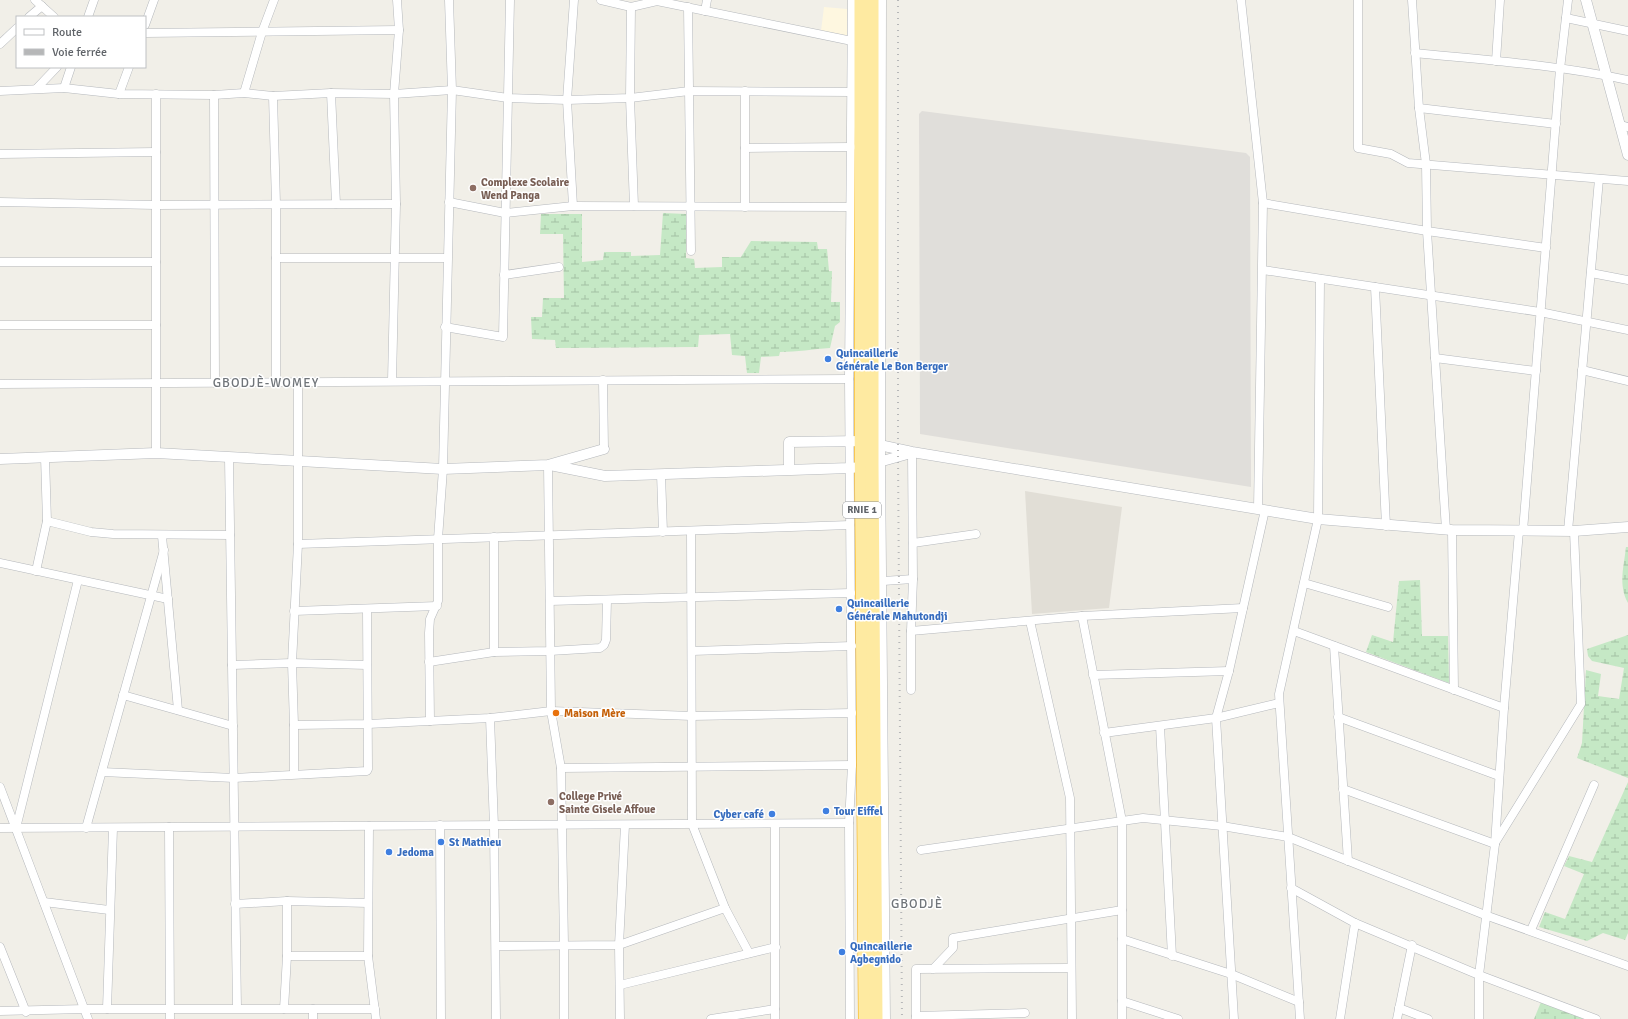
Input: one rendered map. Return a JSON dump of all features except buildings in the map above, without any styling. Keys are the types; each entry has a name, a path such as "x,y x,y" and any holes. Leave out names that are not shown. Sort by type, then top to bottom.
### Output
{"highway":[{"name":"RNIE 1","path":"861,0 866,443 865,1019"},
{"name":"RNIE 1","path":"866,443 872,0"},
{"name":"RNIE 1","path":"866,465 876,1019"}],"street":[{"path":"88,16 94,0"},
{"path":"146,22 154,0"},
{"path":"244,93 262,32 274,0"},
{"path":"392,381 396,204 394,94 398,30 397,0"},
{"path":"430,721 430,618 437,606 438,601 438,539 443,468 445,327 452,90 449,0"},
{"path":"445,327 503,337 510,0"},
{"path":"573,206 568,100 574,0"},
{"path":"601,0 631,7 657,0 852,41"},
{"path":"705,10 707,0"},
{"path":"852,0 849,379 866,443"},
{"path":"882,0 866,465 883,581 886,1019"},
{"path":"1234,1019 1216,718 1229,671 1243,608 1261,510 1263,270 1263,204 1241,0"},
{"path":"1358,0 1358,148 1391,154 1408,163 1628,181"},
{"path":"1412,0 1419,108 1426,164 1426,231 1449,530 1454,690"},
{"path":"1496,61 1500,0"},
{"path":"1479,1019 1479,975 1485,915 1495,844 1504,708 1536,370 1560,69 1568,0"},
{"path":"1586,0 1607,76 1624,126 1628,156"},
{"path":"30,16 38,3 53,16"},
{"path":"631,7 630,98 634,206"},
{"path":"688,7 692,205 691,251"},
{"path":"1566,18 1628,31"},
{"path":"0,44 16,29"},
{"path":"146,33 398,30"},
{"path":"1415,53 1560,69 1628,80"},
{"path":"37,88 56,68"},
{"path":"64,88 71,68"},
{"path":"119,94 129,68"},
{"path":"0,91 37,88 64,88 119,94 214,95 244,93 273,96 331,93 394,94 452,90 508,98 568,100 630,98 689,91 852,92"},
{"path":"745,91 745,207"},
{"path":"331,93 336,204"},
{"path":"156,94 156,454"},
{"path":"214,95 215,383"},
{"path":"273,96 276,204 276,382"},
{"path":"1419,108 1556,124"},
{"path":"745,148 851,147"},
{"path":"0,154 156,152"},
{"path":"1495,844 1581,704 1571,531 1582,370 1599,178"},
{"path":"0,202 156,205 396,204"},
{"path":"449,202 505,213 573,206 692,205 745,207 850,207"},
{"path":"1263,204 1426,231 1546,248"},
{"path":"276,258 447,258"},
{"path":"0,262 156,262"},
{"path":"504,275 559,267"},
{"path":"1263,270 1540,312 1628,330"},
{"path":"1591,274 1628,280"},
{"path":"1300,1019 1279,694 1318,519 1320,279"},
{"path":"1375,287 1386,526"},
{"path":"0,325 156,325"},
{"path":"1435,358 1536,370"},
{"path":"1582,370 1628,380"},
{"path":"0,384 849,379"},
{"path":"0,458 156,454 443,468 548,464 604,449 603,380"},
{"path":"294,774 292,663 298,544 298,382"},
{"path":"789,469 789,442 866,443 912,452 1318,519 1386,526 1449,530 1571,531 1628,527"},
{"path":"548,464 605,476 866,465 912,452"},
{"path":"911,690 913,579 912,452"},
{"path":"36,571 47,521 45,457"},
{"path":"229,458 237,1008"},
{"path":"548,464 551,711 562,768 564,1019"},
{"path":"850,1019 849,823 852,765 852,646 850,525 866,465"},
{"path":"661,474 663,532"},
{"path":"47,521 99,532 133,535 230,535"},
{"path":"298,544 850,525"},
{"path":"691,531 692,824 725,908 750,953"},
{"path":"913,543 976,534"},
{"path":"162,536 178,710"},
{"path":"494,537 494,652"},
{"path":"86,828 150,595 164,550"},
{"path":"0,563 168,599"},
{"path":"883,581 913,579"},
{"path":"16,828 78,580"},
{"path":"1304,583 1388,607"},
{"path":"550,601 851,593"},
{"path":"429,662 494,652 600,648 604,645 607,600"},
{"path":"294,612 437,606"},
{"path":"911,631 1082,616 1243,608"},
{"path":"102,772 234,778 367,771 367,610"},
{"path":"1082,616 1122,821 1122,1019"},
{"path":"1030,621 1070,798 1072,1019"},
{"path":"1294,631 1504,708"},
{"path":"692,651 852,646"},
{"path":"1334,646 1348,861"},
{"path":"232,665 292,663 367,665"},
{"path":"1093,675 1229,671"},
{"path":"123,695 233,726"},
{"path":"1104,733 1216,718 1280,703"},
{"path":"294,725 368,724 490,718 551,711 692,716 852,713"},
{"path":"1338,717 1499,776"},
{"path":"490,718 494,826 496,1019"},
{"path":"1160,726 1172,956"},
{"path":"562,768 852,765"},
{"path":"1531,930 1594,785"},
{"path":"0,787 88,1019"},
{"path":"1343,789 1495,844"},
{"path":"921,850 1143,818 1222,826 1288,837 1485,915 1531,930 1628,966"},
{"path":"0,828 849,823"},
{"path":"775,824 775,1019"},
{"path":"440,825 441,1019"},
{"path":"620,1019 620,945 625,825"},
{"path":"369,826 368,956 376,1019"},
{"path":"107,1009 109,910 113,828"},
{"path":"169,828 170,1019"},
{"path":"1291,888 1355,923 1412,945 1479,975 1596,1019"},
{"path":"235,904 287,901 368,903"},
{"path":"284,1009 287,956 287,901"},
{"path":"44,902 109,910"},
{"path":"496,946 620,945 725,908"},
{"path":"934,969 953,948 953,938 1071,917 1122,910"},
{"path":"1340,1019 1355,923"},
{"path":"1122,939 1231,974 1299,1002"},
{"path":"1397,1019 1412,945"},
{"path":"0,947 26,1012"},
{"path":"620,985 776,947"},
{"path":"287,956 368,956"},
{"path":"1025,1013 916,1017 916,969 1071,968"},
{"path":"1122,1001 1178,1019"},
{"path":"1399,1008 1428,1019"},
{"path":"0,1012 85,1009 375,1009"},
{"path":"313,1009 313,1019"},
{"path":"711,1019 775,1009"}],"shaded area":[{"path":"824,7 847,9 847,36 821,31"},
{"path":"922,111 1246,153 1250,157 1251,487 920,434 919,114"},
{"path":"1025,491 1122,507 1109,608 1032,614"}],"green space":[{"path":"663,213 686,214 686,258 694,259 695,268 722,267 722,257 741,257 751,241 817,242 818,249 827,249 829,271 832,271 831,302 840,302 840,322 835,326 830,348 780,352 779,356 761,357 759,373 747,373 745,356 732,355 730,334 699,335 698,347 556,348 555,340 532,339 531,317 542,317 543,298 564,298 563,234 540,234 541,214 582,214 582,262 603,260 604,252 631,252 631,256 660,255"},
{"path":"1626,547 1628,547 1628,603 1622,582"},
{"path":"1420,580 1422,636 1448,636 1449,683 1366,652 1372,635 1393,642 1399,581"},
{"path":"1628,635 1628,778 1577,758 1582,743 1586,670 1601,674 1598,696 1619,699 1624,668 1592,661 1588,656 1587,649"},
{"path":"1628,782 1628,933 1625,940 1603,933 1587,941 1539,927 1545,912 1565,919 1584,874 1564,866 1569,856 1592,862"},
{"path":"1541,1002 1585,1019 1534,1019"}],"railway":[{"path":"898,0 898,456 902,1019"}],"place":[{"name":"Complexe Scolaire Wend Panga","path":"473,188"},
{"name":"Quincaillerie Générale Le Bon Berger","path":"828,359"},
{"name":"Quincaillerie Générale Mahutondji","path":"839,609"},
{"name":"Maison Mère","path":"556,713"},
{"name":"College Privé Sainte Gisele Affoue","path":"551,802"},
{"name":"Tour Eiffel","path":"826,811"},
{"name":"Cyber café","path":"772,814"},
{"name":"St Mathieu","path":"441,842"},
{"name":"Jedoma","path":"389,852"},
{"name":"Quincaillerie Agbegnido","path":"842,952"}],"district":[{"name":"GBODJÈ-WOMEY","path":"266,383"},
{"name":"GBODJÈ","path":"917,904"}]}
